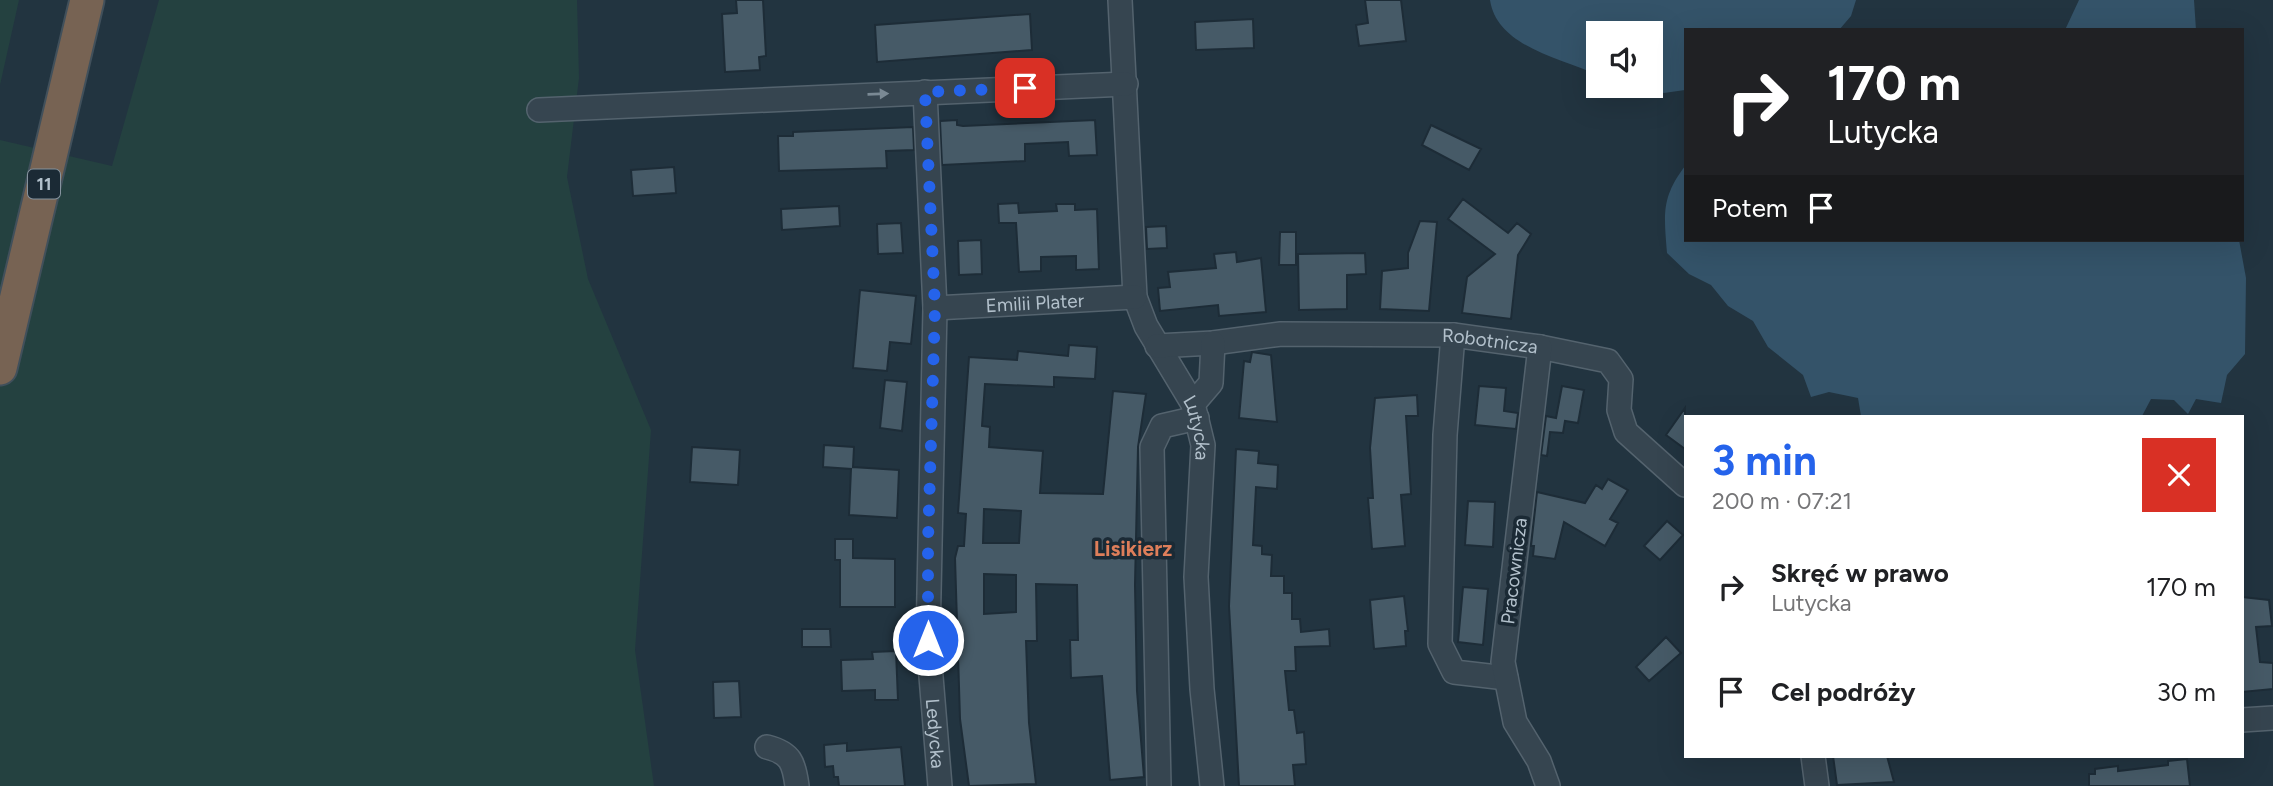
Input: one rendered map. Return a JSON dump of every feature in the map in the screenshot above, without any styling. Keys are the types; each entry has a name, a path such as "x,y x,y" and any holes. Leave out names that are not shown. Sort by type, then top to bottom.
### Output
{"highway":[{"name":"11","path":"0,368 87,0"}],"street":[{"name":"Lutycka","path":"1120,0 1135,297 1142,319 1195,411 1203,445 1196,577 1202,690 1212,786"},
{"path":"539,110 1126,85"},
{"name":"Ledycka","path":"925,92 935,308 928,640 940,786"},
{"name":"Emilii Plater","path":"935,308 1135,297"},
{"name":"Robotnicza","path":"1157,345 1213,343 1281,334 1453,335 1540,347 1608,361 1621,379 1619,417 1626,432 1684,484"},
{"path":"1453,335 1445,435 1440,644 1454,672 1506,678"},
{"path":"1159,786 1152,447 1162,426 1195,411 1211,383 1213,343"},
{"name":"Pracownicza","path":"1540,347 1503,662 1515,722 1539,761 1548,786"},
{"path":"2244,720 2273,718"},
{"path":"767,747 784,751 794,762 797,786"},
{"path":"1813,758 1817,786"}],"green space":[{"path":"0,0 19,0 0,85"},
{"path":"159,0 577,0 579,78 567,177 588,279 651,430 635,650 654,786 0,786 0,140 112,166"}],"water":[{"path":"1490,0 1856,0 1851,16 1841,28 1684,28 1684,90 1664,93 1663,21 1586,21 1586,70 1533,49 1505,29 1495,16"},
{"path":"2079,0 2194,0 2196,28 2066,28"},
{"path":"1684,167 1684,242 2239,242 2246,278 2245,354 2227,375 2221,403 2196,399 2188,414 2174,400 2151,399 2143,415 1861,415 1858,398 1829,392 1811,397 1803,375 1768,347 1753,321 1728,306 1711,285 1689,274 1667,253 1666,207 1677,177"}],"building":[{"path":"736,0 763,0 766,56 759,57 760,70 725,72 722,14 737,13"},
{"path":"1365,0 1401,0 1406,41 1359,46 1356,25 1368,23"},
{"path":"1030,14 1032,50 877,62 875,25"},
{"path":"1253,19 1254,48 1196,50 1195,22"},
{"path":"957,120 957,125 963,126 1095,120 1097,155 1069,156 1068,142 1025,144 1025,161 942,165 940,121"},
{"path":"1431,125 1481,149 1469,170 1422,145"},
{"path":"913,127 914,150 886,151 887,168 779,171 778,136 793,136 793,132"},
{"path":"674,167 676,193 633,196 631,170"},
{"path":"1463,199 1508,233 1517,223 1531,234 1518,255 1511,319 1462,313 1467,277 1495,254 1448,219"},
{"path":"1018,203 1019,213 1057,211 1056,204 1075,204 1075,210 1097,209 1099,269 1076,270 1076,256 1041,257 1041,271 1019,272 1016,223 999,223 998,204"},
{"path":"839,206 840,226 782,230 781,209"},
{"path":"1420,221 1437,222 1429,311 1380,309 1382,271 1408,268 1408,253"},
{"path":"901,223 903,253 878,254 877,224"},
{"path":"1166,226 1167,248 1147,249 1146,227"},
{"path":"1280,232 1296,232 1296,265 1279,265"},
{"path":"981,240 982,274 959,275 958,241"},
{"path":"1236,252 1237,262 1261,258 1266,312 1219,316 1218,305 1160,311 1158,288 1170,287 1168,272 1216,268 1214,254"},
{"path":"1365,253 1366,274 1347,275 1347,309 1299,310 1298,254"},
{"path":"860,290 916,296 911,344 890,342 887,371 853,368"},
{"path":"1069,345 1097,347 1095,379 1054,377 1054,387 985,384 982,426 990,427 989,447 1043,451 1040,493 1103,494 1113,391 1146,394 1138,447 1135,585 1137,691 1144,777 1110,780 1102,676 1071,678 1070,640 1078,640 1077,585 1036,584 1037,641 1026,641 1029,723 1036,784 969,786 960,719 955,558 958,546 964,546 966,514 958,513 969,357 1017,360 1018,351 1068,356","holes":["984,509 1021,511 1019,543 983,543","984,574 1016,575 1016,612 984,614"]},
{"path":"1252,352 1271,355 1277,422 1239,418 1244,361 1250,362"},
{"path":"885,380 907,382 902,431 880,428"},
{"path":"1479,386 1506,388 1504,411 1518,413 1516,429 1475,425"},
{"path":"1562,386 1584,390 1578,423 1565,421 1563,433 1550,432 1547,456 1541,455 1546,416 1556,418"},
{"path":"1417,395 1418,416 1406,416 1411,494 1401,495 1405,546 1372,549 1368,498 1373,498 1370,448 1375,398"},
{"path":"1685,408 1684,448 1666,435"},
{"path":"824,445 854,447 853,467 899,470 897,518 849,515 851,469 823,467"},
{"path":"692,447 740,450 738,485 690,482"},
{"path":"1236,449 1259,451 1258,463 1278,465 1277,489 1256,487 1253,545 1262,546 1262,554 1272,555 1271,576 1284,576 1284,593 1292,593 1292,619 1300,619 1301,632 1329,629 1330,646 1295,647 1296,671 1285,671 1289,710 1294,710 1297,733 1304,732 1306,764 1293,765 1295,786 1239,786 1229,606"},
{"path":"1608,479 1628,490 1610,519 1618,523 1605,546 1564,522 1555,559 1533,556 1534,546 1531,546 1537,492 1585,503 1596,485 1602,489"},
{"path":"1468,501 1495,502 1493,547 1465,545"},
{"path":"1667,521 1683,535 1660,560 1644,546"},
{"path":"835,539 853,539 853,558 895,559 895,607 840,607 840,560 835,560"},
{"path":"1463,587 1488,589 1483,645 1458,642"},
{"path":"1404,596 1408,631 1405,631 1406,646 1374,649 1370,600"},
{"path":"2244,597 2269,600 2272,626 2256,627 2260,662 2273,663 2273,689 2244,692"},
{"path":"802,629 830,629 831,647 802,647"},
{"path":"1666,637 1681,653 1649,681 1636,667"},
{"path":"896,651 898,700 875,700 875,690 842,691 841,660 873,659 872,652"},
{"path":"739,681 741,717 714,718 713,682"},
{"path":"847,743 847,751 901,747 905,786 839,786 838,777 834,777 833,766 825,767 824,745"},
{"path":"1833,758 1888,758 1894,782 1837,785"},
{"path":"2187,759 2190,786 2089,786 2089,774 2095,774 2095,769 2118,766 2118,771 2168,765 2168,761"}],"district":[{"name":"Lisikierz","path":"1133,548"}],"route":[{"path":"928,640 930,436 935,308 925,92 1025,88"}]}
